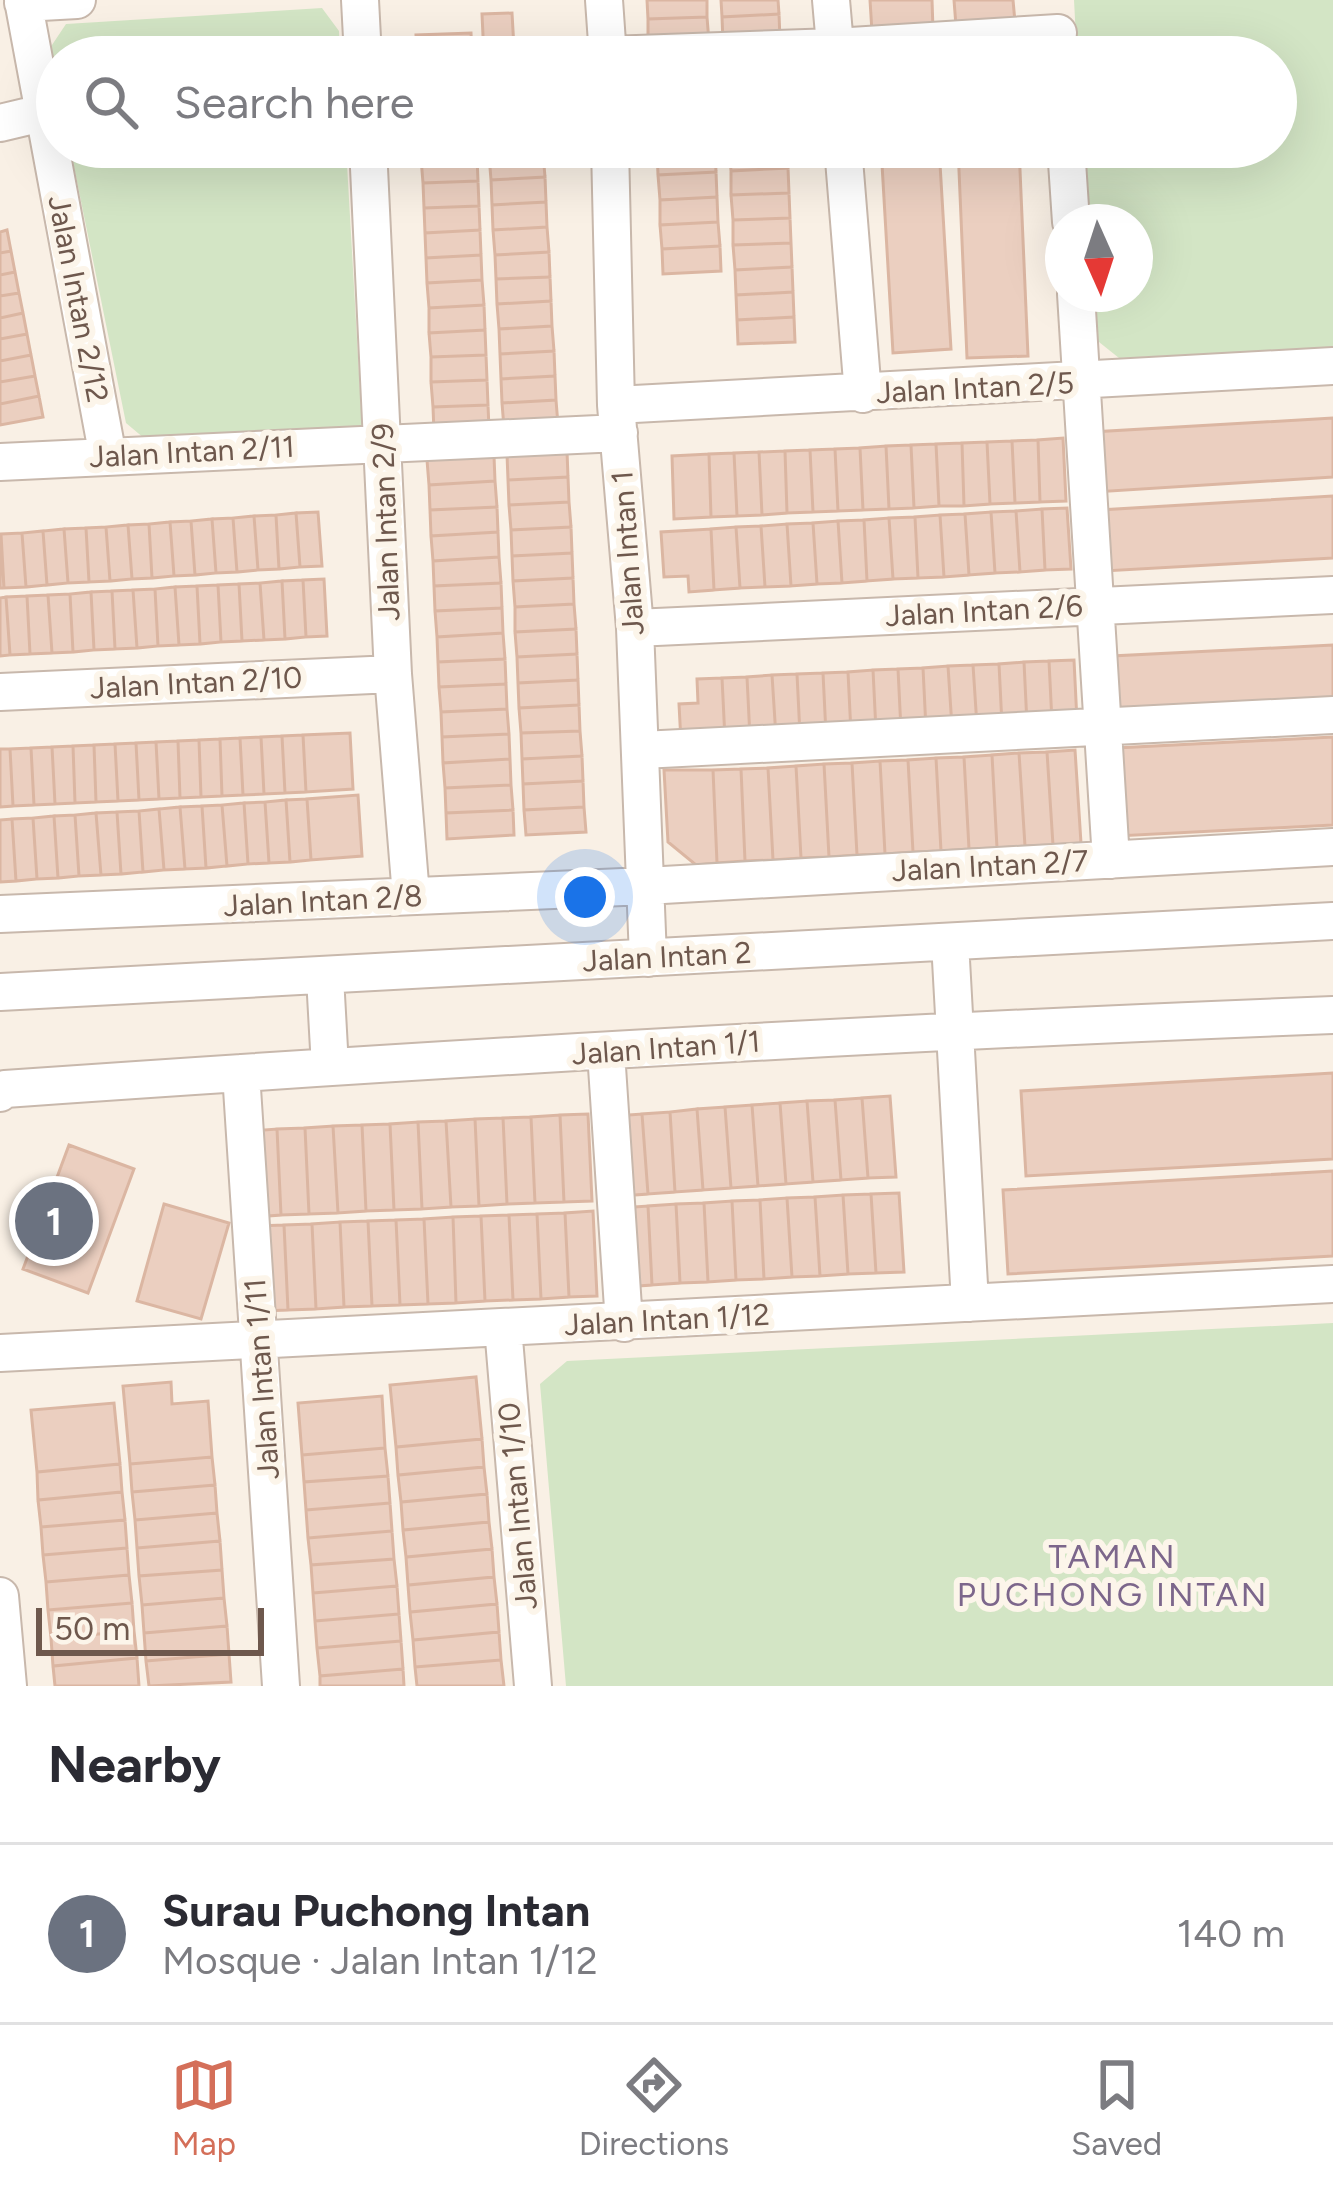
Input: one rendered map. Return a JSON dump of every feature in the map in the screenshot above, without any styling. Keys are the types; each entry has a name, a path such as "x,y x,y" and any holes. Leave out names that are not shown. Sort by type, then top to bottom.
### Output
{"street":[{"path":"23,2 77,0"},
{"path":"360,0 362,36"},
{"path":"604,0 607,36"},
{"path":"831,0 834,36"},
{"name":"Jalan Intan 2/12","path":"23,2 36,78"},
{"path":"997,36 1058,30"},
{"path":"0,123 36,114"},
{"name":"Jalan Intan 2/12","path":"53,168 108,457"},
{"name":"Jalan Intan 2/9","path":"369,168 393,674 411,896"},
{"name":"Jalan Intan 1","path":"611,168 618,419 642,750 648,958"},
{"path":"845,168 863,394"},
{"path":"1067,168 1070,204"},
{"path":"1077,312 1111,860"},
{"name":"Jalan Intan 2/5","path":"383,442 863,394 1333,366"},
{"name":"Jalan Intan 2/11","path":"0,462 383,442"},
{"name":"Jalan Intan 2/6","path":"635,628 1333,595"},
{"name":"Jalan Intan 2/10","path":"0,692 393,674"},
{"path":"642,750 1333,715"},
{"name":"Jalan Intan 2/7","path":"646,886 1333,847"},
{"name":"Jalan Intan 2/8","path":"0,914 646,886"},
{"name":"Jalan Intan 2","path":"0,992 1333,921"},
{"path":"950,942 970,1303"},
{"path":"325,976 330,1067"},
{"name":"Jalan Intan 1/1","path":"0,1094 5,1089 330,1067 955,1030 1333,1016"},
{"path":"606,1052 624,1323"},
{"name":"Jalan Intan 1/11","path":"241,1073 281,1686"},
{"name":"Jalan Intan 1/12","path":"0,1353 1333,1284"},
{"name":"Jalan Intan 1/10","path":"503,1327 533,1686"},
{"path":"0,1596 8,1686"}],"green space":[{"path":"1074,0 1333,0 1333,347 1119,358 1094,338 1093,312 1153,312 1153,204 1086,204 1084,168 1297,168 1297,36 1076,36"},
{"path":"322,8 339,36 58,36 66,24"},
{"path":"74,168 347,168 362,426 151,444 126,423"},
{"path":"1333,1323 1333,1686 566,1686 540,1384 567,1361"}],"building":[{"path":"647,0 707,0 707,17 648,19"},
{"path":"721,0 778,0 779,14 722,17"},
{"path":"870,0 932,0 933,30 872,32"},
{"path":"954,0 1013,0 1015,22 956,26"},
{"path":"512,13 513,36 483,36 482,14"},
{"path":"779,14 780,36 723,36 722,17"},
{"path":"707,17 709,36 648,36 648,19"},
{"path":"471,33 471,36 416,36"},
{"path":"422,168 477,168 478,181 423,183"},
{"path":"490,168 544,168 545,177 491,180"},
{"path":"658,168 716,168 716,172 658,175"},
{"path":"788,168 789,193 731,195 731,171"},
{"path":"882,168 940,168 951,349 893,353"},
{"path":"959,168 1020,168 1028,356 967,358"},
{"path":"716,172 717,197 660,200 658,175"},
{"path":"545,177 546,202 492,205 491,180"},
{"path":"478,181 479,206 424,208 423,183"},
{"path":"789,193 790,218 733,220 731,195"},
{"path":"717,197 718,222 660,225 660,200"},
{"path":"546,202 547,227 493,230 492,205"},
{"path":"479,206 480,230 425,233 424,208"},
{"path":"790,218 791,243 733,245 733,220"},
{"path":"718,222 720,246 662,249 660,225"},
{"path":"547,227 549,252 495,255 493,230"},
{"path":"7,230 11,251 0,253 0,232"},
{"path":"480,230 481,255 426,258 425,233"},
{"path":"791,243 792,267 735,270 733,245"},
{"path":"720,246 721,271 663,274 662,249"},
{"path":"11,251 15,272 0,275 0,253"},
{"path":"549,252 550,277 496,279 495,255"},
{"path":"481,255 482,280 427,283 426,258"},
{"path":"792,267 793,292 736,295 735,270"},
{"path":"15,272 19,293 0,296 0,275"},
{"path":"550,277 551,301 497,304 496,279"},
{"path":"482,280 484,305 429,308 427,283"},
{"path":"793,292 794,317 737,320 736,295"},
{"path":"19,293 23,313 0,318 0,296"},
{"path":"551,301 552,326 499,329 497,304"},
{"path":"484,305 485,330 429,333 429,308"},
{"path":"23,313 27,334 0,339 0,318"},
{"path":"794,317 795,342 738,344 737,320"},
{"path":"552,326 554,351 500,354 499,329"},
{"path":"485,330 486,355 431,357 429,333"},
{"path":"27,334 31,355 0,361 0,339"},
{"path":"554,351 555,376 501,379 500,354"},
{"path":"31,355 35,376 0,382 0,361"},
{"path":"486,355 487,380 431,382 431,357"},
{"path":"35,376 39,396 0,404 0,382"},
{"path":"555,376 556,400 502,403 501,379"},
{"path":"487,380 488,405 433,407 431,382"},
{"path":"39,396 43,417 0,425 0,404"},
{"path":"556,400 558,425 504,428 502,403"},
{"path":"488,405 489,429 434,432 433,407"},
{"path":"1333,418 1333,477 1095,492 1092,432"},
{"path":"1063,438 1066,501 1040,502 1038,440"},
{"path":"1038,440 1040,502 1015,503 1012,441"},
{"path":"1012,441 1015,503 990,504 987,442"},
{"path":"987,442 990,504 964,506 962,443"},
{"path":"962,443 964,506 939,506 936,444"},
{"path":"936,444 939,506 914,508 911,445"},
{"path":"911,445 914,508 889,509 886,446"},
{"path":"886,446 889,509 863,510 860,448"},
{"path":"860,448 863,510 838,511 835,449"},
{"path":"835,449 838,511 813,512 810,450"},
{"path":"810,450 813,512 787,513 785,451"},
{"path":"567,451 568,477 508,480 507,454"},
{"path":"785,451 787,513 762,515 759,452"},
{"path":"759,452 762,515 737,516 734,453"},
{"path":"734,453 737,516 711,517 709,454"},
{"path":"709,454 711,517 674,519 672,456"},
{"path":"494,456 495,481 429,485 427,460"},
{"path":"568,477 569,502 509,505 508,480"},
{"path":"495,481 497,507 430,510 429,485"},
{"path":"1333,496 1333,558 1104,571 1100,510"},
{"path":"569,502 571,527 511,530 509,505"},
{"path":"497,507 498,532 431,536 430,510"},
{"path":"1067,508 1071,569 1045,570 1042,509"},
{"path":"1042,509 1045,570 1020,572 1016,511"},
{"path":"1016,511 1020,572 995,573 991,512"},
{"path":"318,512 322,566 300,567 296,513"},
{"path":"991,512 995,573 969,575 965,514"},
{"path":"296,513 300,567 279,569 276,515"},
{"path":"965,514 969,575 944,577 940,515"},
{"path":"276,515 279,569 258,570 254,516"},
{"path":"940,515 944,577 918,578 915,517"},
{"path":"254,516 258,570 237,572 233,518"},
{"path":"915,517 918,578 893,579 889,518"},
{"path":"233,518 237,572 216,573 212,519"},
{"path":"889,518 893,579 867,581 864,520"},
{"path":"212,519 216,573 195,575 191,521"},
{"path":"864,520 867,581 842,583 838,521"},
{"path":"191,521 195,575 174,576 170,522"},
{"path":"838,521 842,583 817,584 813,523"},
{"path":"170,522 174,576 152,578 149,524"},
{"path":"813,523 817,584 791,586 787,524"},
{"path":"149,524 152,578 132,579 128,525"},
{"path":"787,524 791,586 765,587 761,526"},
{"path":"128,525 132,579 110,581 106,527"},
{"path":"761,526 765,587 740,588 736,527"},
{"path":"106,527 110,581 89,582 86,528"},
{"path":"571,527 572,553 512,556 511,530"},
{"path":"736,527 740,588 714,590 711,529"},
{"path":"86,528 89,582 68,583 64,529"},
{"path":"64,529 68,583 47,585 43,531"},
{"path":"711,529 714,590 689,592 688,576 664,577 661,532"},
{"path":"43,531 47,585 26,587 22,533"},
{"path":"498,532 499,557 433,561 431,536"},
{"path":"22,533 26,587 4,588 1,534"},
{"path":"0,534 4,588 0,588"},
{"path":"572,553 573,578 513,581 512,556"},
{"path":"499,557 501,583 434,586 433,561"},
{"path":"573,578 574,604 515,607 513,581"},
{"path":"324,579 327,636 306,637 303,580"},
{"path":"303,580 306,637 285,639 282,581"},
{"path":"282,581 285,639 264,640 260,583"},
{"path":"260,583 264,640 242,641 239,584"},
{"path":"501,583 502,608 435,611 434,586"},
{"path":"239,584 242,641 221,642 218,585"},
{"path":"218,585 221,642 200,644 197,586"},
{"path":"197,586 200,644 179,645 175,587"},
{"path":"175,587 179,645 158,646 155,589"},
{"path":"155,589 158,646 137,648 133,590"},
{"path":"133,590 137,648 115,649 112,591"},
{"path":"112,591 115,649 94,650 91,592"},
{"path":"91,592 94,650 73,652 70,594"},
{"path":"70,594 73,652 52,653 48,595"},
{"path":"48,595 52,653 30,654 27,596"},
{"path":"27,596 30,654 10,655 6,597"},
{"path":"6,597 10,655 0,656 0,598"},
{"path":"574,604 576,629 515,632 515,607"},
{"path":"502,608 503,633 437,637 435,611"},
{"path":"576,629 577,654 517,657 515,632"},
{"path":"503,633 505,659 438,662 437,637"},
{"path":"1333,645 1333,708 1115,719 1112,656"},
{"path":"577,654 578,680 518,683 517,657"},
{"path":"505,659 506,684 439,687 438,662"},
{"path":"1074,660 1077,721 1052,722 1049,661"},
{"path":"1049,661 1052,722 1027,724 1024,662"},
{"path":"1024,662 1027,724 1002,725 999,664"},
{"path":"999,664 1002,725 977,726 973,665"},
{"path":"973,665 977,726 952,727 948,666"},
{"path":"948,666 952,727 926,729 923,668"},
{"path":"923,668 926,729 901,730 898,669"},
{"path":"898,669 901,730 876,731 873,670"},
{"path":"873,670 876,731 851,733 848,672"},
{"path":"848,672 851,733 826,734 823,673"},
{"path":"823,673 826,734 800,735 797,674"},
{"path":"797,674 800,735 776,737 772,675"},
{"path":"772,675 776,737 750,738 747,677"},
{"path":"747,677 750,738 725,739 722,678"},
{"path":"722,678 725,739 681,742 679,704 698,703 697,679"},
{"path":"578,680 579,705 519,708 518,683"},
{"path":"506,684 507,709 441,712 439,687"},
{"path":"579,705 580,731 521,733 519,708"},
{"path":"507,709 509,734 442,737 441,712"},
{"path":"580,731 582,756 522,759 521,733"},
{"path":"350,733 353,789 306,792 303,735"},
{"path":"509,734 510,759 443,763 442,737"},
{"path":"303,735 306,792 285,793 282,736"},
{"path":"282,736 285,793 264,794 261,737"},
{"path":"261,737 264,794 243,795 240,738"},
{"path":"1333,737 1333,825 1117,836 1116,748"},
{"path":"240,738 243,795 222,796 220,739"},
{"path":"220,739 222,796 201,797 199,740"},
{"path":"199,740 201,797 180,798 178,741"},
{"path":"178,741 180,798 159,799 156,742"},
{"path":"156,742 159,799 139,800 136,743"},
{"path":"136,743 139,800 118,801 115,744"},
{"path":"115,744 118,801 96,802 94,745"},
{"path":"94,745 96,802 75,803 73,746"},
{"path":"73,746 75,803 55,804 52,747"},
{"path":"52,747 55,804 34,805 31,748"},
{"path":"31,748 34,805 13,806 10,749"},
{"path":"0,749 10,749 13,806 0,807"},
{"path":"1075,750 1081,843 1053,845 1047,752"},
{"path":"1047,752 1053,845 1025,846 1019,753"},
{"path":"1019,753 1025,846 997,848 992,755"},
{"path":"992,755 997,848 969,849 964,757"},
{"path":"582,756 583,781 523,784 522,759"},
{"path":"964,757 969,849 941,851 936,758"},
{"path":"936,758 941,851 913,852 908,760"},
{"path":"510,759 511,785 445,788 443,763"},
{"path":"908,760 913,852 885,854 880,761"},
{"path":"880,761 885,854 857,855 852,763"},
{"path":"852,763 857,855 829,857 824,764"},
{"path":"824,764 829,857 801,858 796,766"},
{"path":"796,766 801,858 773,860 768,768"},
{"path":"768,768 773,860 745,861 741,769"},
{"path":"741,769 745,861 717,863 713,770"},
{"path":"664,770 713,770 717,863 696,865 668,842"},
{"path":"583,781 584,807 524,810 523,784"},
{"path":"511,785 513,810 446,813 445,788"},
{"path":"358,795 362,856 311,860 307,799"},
{"path":"307,799 311,860 290,862 286,800"},
{"path":"286,800 290,862 269,863 265,802"},
{"path":"265,802 269,863 248,864 244,803"},
{"path":"244,803 248,864 227,866 222,805"},
{"path":"222,805 227,866 206,868 202,806"},
{"path":"202,806 206,868 185,869 180,807"},
{"path":"180,807 185,869 164,870 159,809"},
{"path":"584,807 586,832 526,835 524,810"},
{"path":"159,809 164,870 143,872 139,811"},
{"path":"513,810 514,835 447,839 446,813"},
{"path":"139,811 143,872 121,874 117,812"},
{"path":"117,812 121,874 101,875 96,813"},
{"path":"96,813 101,875 79,876 75,815"},
{"path":"75,815 79,876 58,878 54,816"},
{"path":"54,816 58,878 37,879 33,818"},
{"path":"33,818 37,879 16,881 12,819"},
{"path":"12,819 16,881 0,882 0,820"},
{"path":"1333,1073 1333,1159 1026,1176 1021,1091"},
{"path":"890,1096 896,1177 868,1178 862,1098"},
{"path":"862,1098 868,1178 841,1180 835,1100"},
{"path":"835,1100 841,1180 813,1182 807,1101"},
{"path":"807,1101 813,1182 786,1184 780,1103"},
{"path":"780,1103 786,1184 758,1186 752,1105"},
{"path":"752,1105 758,1186 731,1188 725,1107"},
{"path":"725,1107 731,1188 703,1190 697,1109"},
{"path":"697,1109 703,1190 675,1192 670,1112"},
{"path":"670,1112 675,1192 648,1194 642,1114"},
{"path":"588,1114 592,1201 564,1202 560,1115"},
{"path":"642,1114 648,1194 621,1196 615,1116"},
{"path":"560,1115 564,1202 535,1203 531,1117"},
{"path":"531,1117 535,1203 507,1204 503,1118"},
{"path":"503,1118 507,1204 479,1206 475,1119"},
{"path":"475,1119 479,1206 451,1207 446,1121"},
{"path":"446,1121 451,1207 422,1209 418,1122"},
{"path":"418,1122 422,1209 394,1210 390,1124"},
{"path":"390,1124 394,1210 366,1211 362,1125"},
{"path":"362,1125 366,1211 338,1213 333,1126"},
{"path":"333,1126 338,1213 309,1214 305,1128"},
{"path":"305,1128 309,1214 281,1215 277,1129"},
{"path":"277,1129 281,1215 253,1217 249,1131"},
{"path":"69,1145 134,1169 88,1293 23,1269"},
{"path":"1333,1171 1333,1256 1008,1274 1003,1190"},
{"path":"899,1193 904,1272 876,1273 871,1194"},
{"path":"871,1194 876,1273 848,1274 843,1195"},
{"path":"843,1195 848,1274 820,1276 815,1197"},
{"path":"815,1197 820,1276 792,1277 787,1198"},
{"path":"787,1198 792,1277 764,1279 760,1200"},
{"path":"760,1200 764,1279 736,1280 732,1201"},
{"path":"732,1201 736,1280 708,1282 704,1203"},
{"path":"704,1203 708,1282 680,1283 676,1204"},
{"path":"164,1204 229,1223 201,1319 137,1301"},
{"path":"676,1204 680,1283 652,1285 648,1206"},
{"path":"648,1206 652,1285 624,1287 620,1208"},
{"path":"593,1211 597,1296 569,1297 565,1213"},
{"path":"565,1213 569,1297 541,1299 537,1214"},
{"path":"537,1214 541,1299 513,1300 509,1215"},
{"path":"509,1215 513,1300 485,1301 481,1216"},
{"path":"481,1216 485,1301 456,1303 453,1217"},
{"path":"453,1217 456,1303 428,1304 424,1219"},
{"path":"424,1219 428,1304 400,1305 396,1220"},
{"path":"396,1220 400,1305 372,1306 368,1221"},
{"path":"368,1221 372,1306 344,1307 340,1222"},
{"path":"340,1222 344,1307 316,1309 312,1224"},
{"path":"312,1224 316,1309 288,1310 284,1225"},
{"path":"284,1225 288,1310 260,1311 256,1226"},
{"path":"476,1377 482,1439 396,1447 390,1385"},
{"path":"171,1382 172,1404 208,1401 212,1457 130,1464 123,1386"},
{"path":"382,1396 385,1448 302,1455 298,1403"},
{"path":"114,1403 120,1464 37,1472 31,1410"},
{"path":"482,1439 484,1467 398,1475 396,1447"},
{"path":"385,1448 388,1476 304,1482 302,1455"},
{"path":"212,1457 215,1485 132,1492 130,1464"},
{"path":"120,1464 122,1492 38,1500 37,1472"},
{"path":"484,1467 487,1494 401,1502 398,1475"},
{"path":"388,1476 390,1503 306,1510 304,1482"},
{"path":"215,1485 217,1513 135,1520 132,1492"},
{"path":"122,1492 125,1520 41,1527 38,1500"},
{"path":"487,1494 489,1522 403,1530 401,1502"},
{"path":"390,1503 392,1531 308,1538 306,1510"},
{"path":"217,1513 220,1541 137,1548 135,1520"},
{"path":"125,1520 127,1548 43,1555 41,1527"},
{"path":"489,1522 492,1549 406,1557 403,1530"},
{"path":"392,1531 394,1559 311,1565 308,1538"},
{"path":"220,1541 222,1570 139,1576 137,1548"},
{"path":"127,1548 129,1575 46,1582 43,1555"},
{"path":"492,1549 494,1577 408,1585 406,1557"},
{"path":"394,1559 397,1586 313,1593 311,1565"},
{"path":"222,1570 224,1598 142,1605 139,1576"},
{"path":"129,1575 132,1603 48,1610 46,1582"},
{"path":"494,1577 497,1604 410,1612 408,1585"},
{"path":"397,1586 399,1614 315,1621 313,1593"},
{"path":"224,1598 227,1626 144,1633 142,1605"},
{"path":"132,1603 134,1631 51,1638 48,1610"},
{"path":"497,1604 499,1632 413,1640 410,1612"},
{"path":"399,1614 401,1641 317,1648 315,1621"},
{"path":"227,1626 229,1654 146,1661 144,1633"},
{"path":"134,1631 137,1658 53,1666 51,1638"},
{"path":"499,1632 501,1660 415,1667 413,1640"},
{"path":"401,1641 403,1669 320,1676 317,1648"},
{"path":"229,1654 231,1682 149,1686 146,1661"},
{"path":"137,1658 139,1686 55,1686 53,1666"},
{"path":"501,1660 504,1686 417,1686 415,1667"},
{"path":"403,1669 404,1686 320,1686 320,1676"}],"place":[{"name":"Surau Puchong Intan","path":"54,1221"}],"district":[{"name":"TAMAN PUCHONG INTAN","path":"1113,1575"}]}
